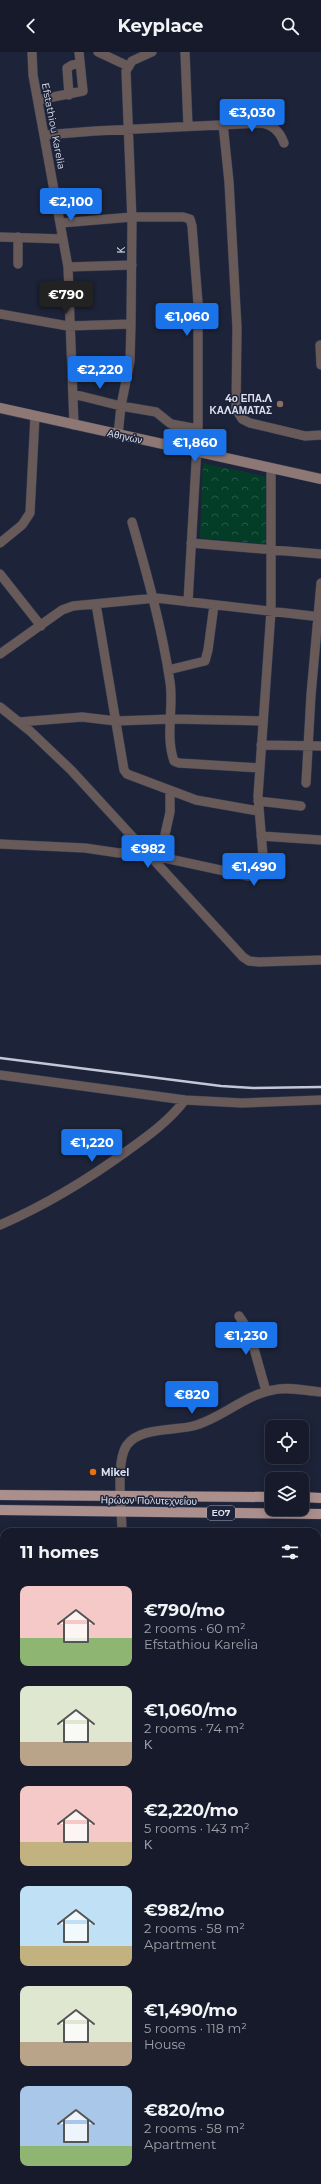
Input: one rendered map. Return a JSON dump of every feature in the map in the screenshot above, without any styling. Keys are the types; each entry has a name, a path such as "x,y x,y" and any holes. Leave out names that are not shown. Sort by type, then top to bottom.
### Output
{"main road":[{"name":"Αθηνών","path":"0,408 321,480"},
{"name":"Ηρώων Πολυτεχνείου","path":"0,1495 265,1497"},
{"path":"309,1497 321,1498"},
{"name":"Ηρώων Πολυτεχνείου","path":"0,1510 321,1514"}],"street":[{"name":"Efstathiou Karelia","path":"32,52 33,70 38,100 68,267 74,425"},
{"path":"38,100 83,92 79,52"},
{"path":"98,52 131,60 152,52"},
{"path":"185,52 188,126"},
{"name":"Κ","path":"118,435 121,406 130,361 132,217 126,76 131,60"},
{"path":"69,95 67,68 72,64 80,63"},
{"path":"223,124 229,182 237,328 236,409 242,419 250,423 305,436 321,435"},
{"path":"44,135 223,124 268,124 281,135 284,143"},
{"path":"61,223 132,217 183,217 190,219 192,226 198,303 198,429 188,602"},
{"path":"0,237 63,239"},
{"path":"18,237 18,264"},
{"path":"68,267 132,265"},
{"path":"0,314 71,326 131,324"},
{"path":"320,345 321,365"},
{"path":"73,394 121,406 156,412 166,421 178,426 198,429"},
{"path":"0,543 22,525 30,513 35,416"},
{"path":"174,447 178,426"},
{"path":"158,860 236,875 254,876 262,873 265,866 258,806 262,721 271,611 271,469"},
{"path":"132,522 152,598 168,670 171,688 171,742 173,758 176,763 259,768"},
{"path":"191,543 321,554"},
{"path":"0,574 41,626"},
{"path":"306,783 321,582"},
{"path":"0,654 66,608 96,604 152,598 319,616"},
{"path":"96,604 124,770 127,774 196,800 258,806 301,806"},
{"path":"168,670 205,660 214,605"},
{"path":"0,707 19,722 71,770 144,850 158,860 246,959 259,962 321,960"},
{"path":"19,722 78,717 116,721 172,719 262,721"},
{"path":"261,745 321,746"},
{"path":"158,860 170,812 170,791"},
{"path":"261,836 321,840"},
{"path":"0,844 85,848 119,853 144,850"},
{"path":"0,1075 185,1100 242,1103 321,1100"},
{"path":"0,1225 51,1201 84,1182 160,1126 185,1100"},
{"path":"239,1316 249,1331 266,1391"},
{"path":"122,1528 121,1496 123,1454 127,1444 134,1438 149,1433 183,1428 205,1422 266,1391 283,1388 321,1392"}],"green space":[{"path":"203,463 267,477 267,544 200,538"}],"railway":[{"path":"0,1058 221,1086 253,1088 321,1087"}],"place":[{"name":"4ο ΕΠΑ.Λ ΚΑΛΑΜΑΤΑΣ","path":"280,404"},
{"name":"Mikel","path":"93,1472"}]}
